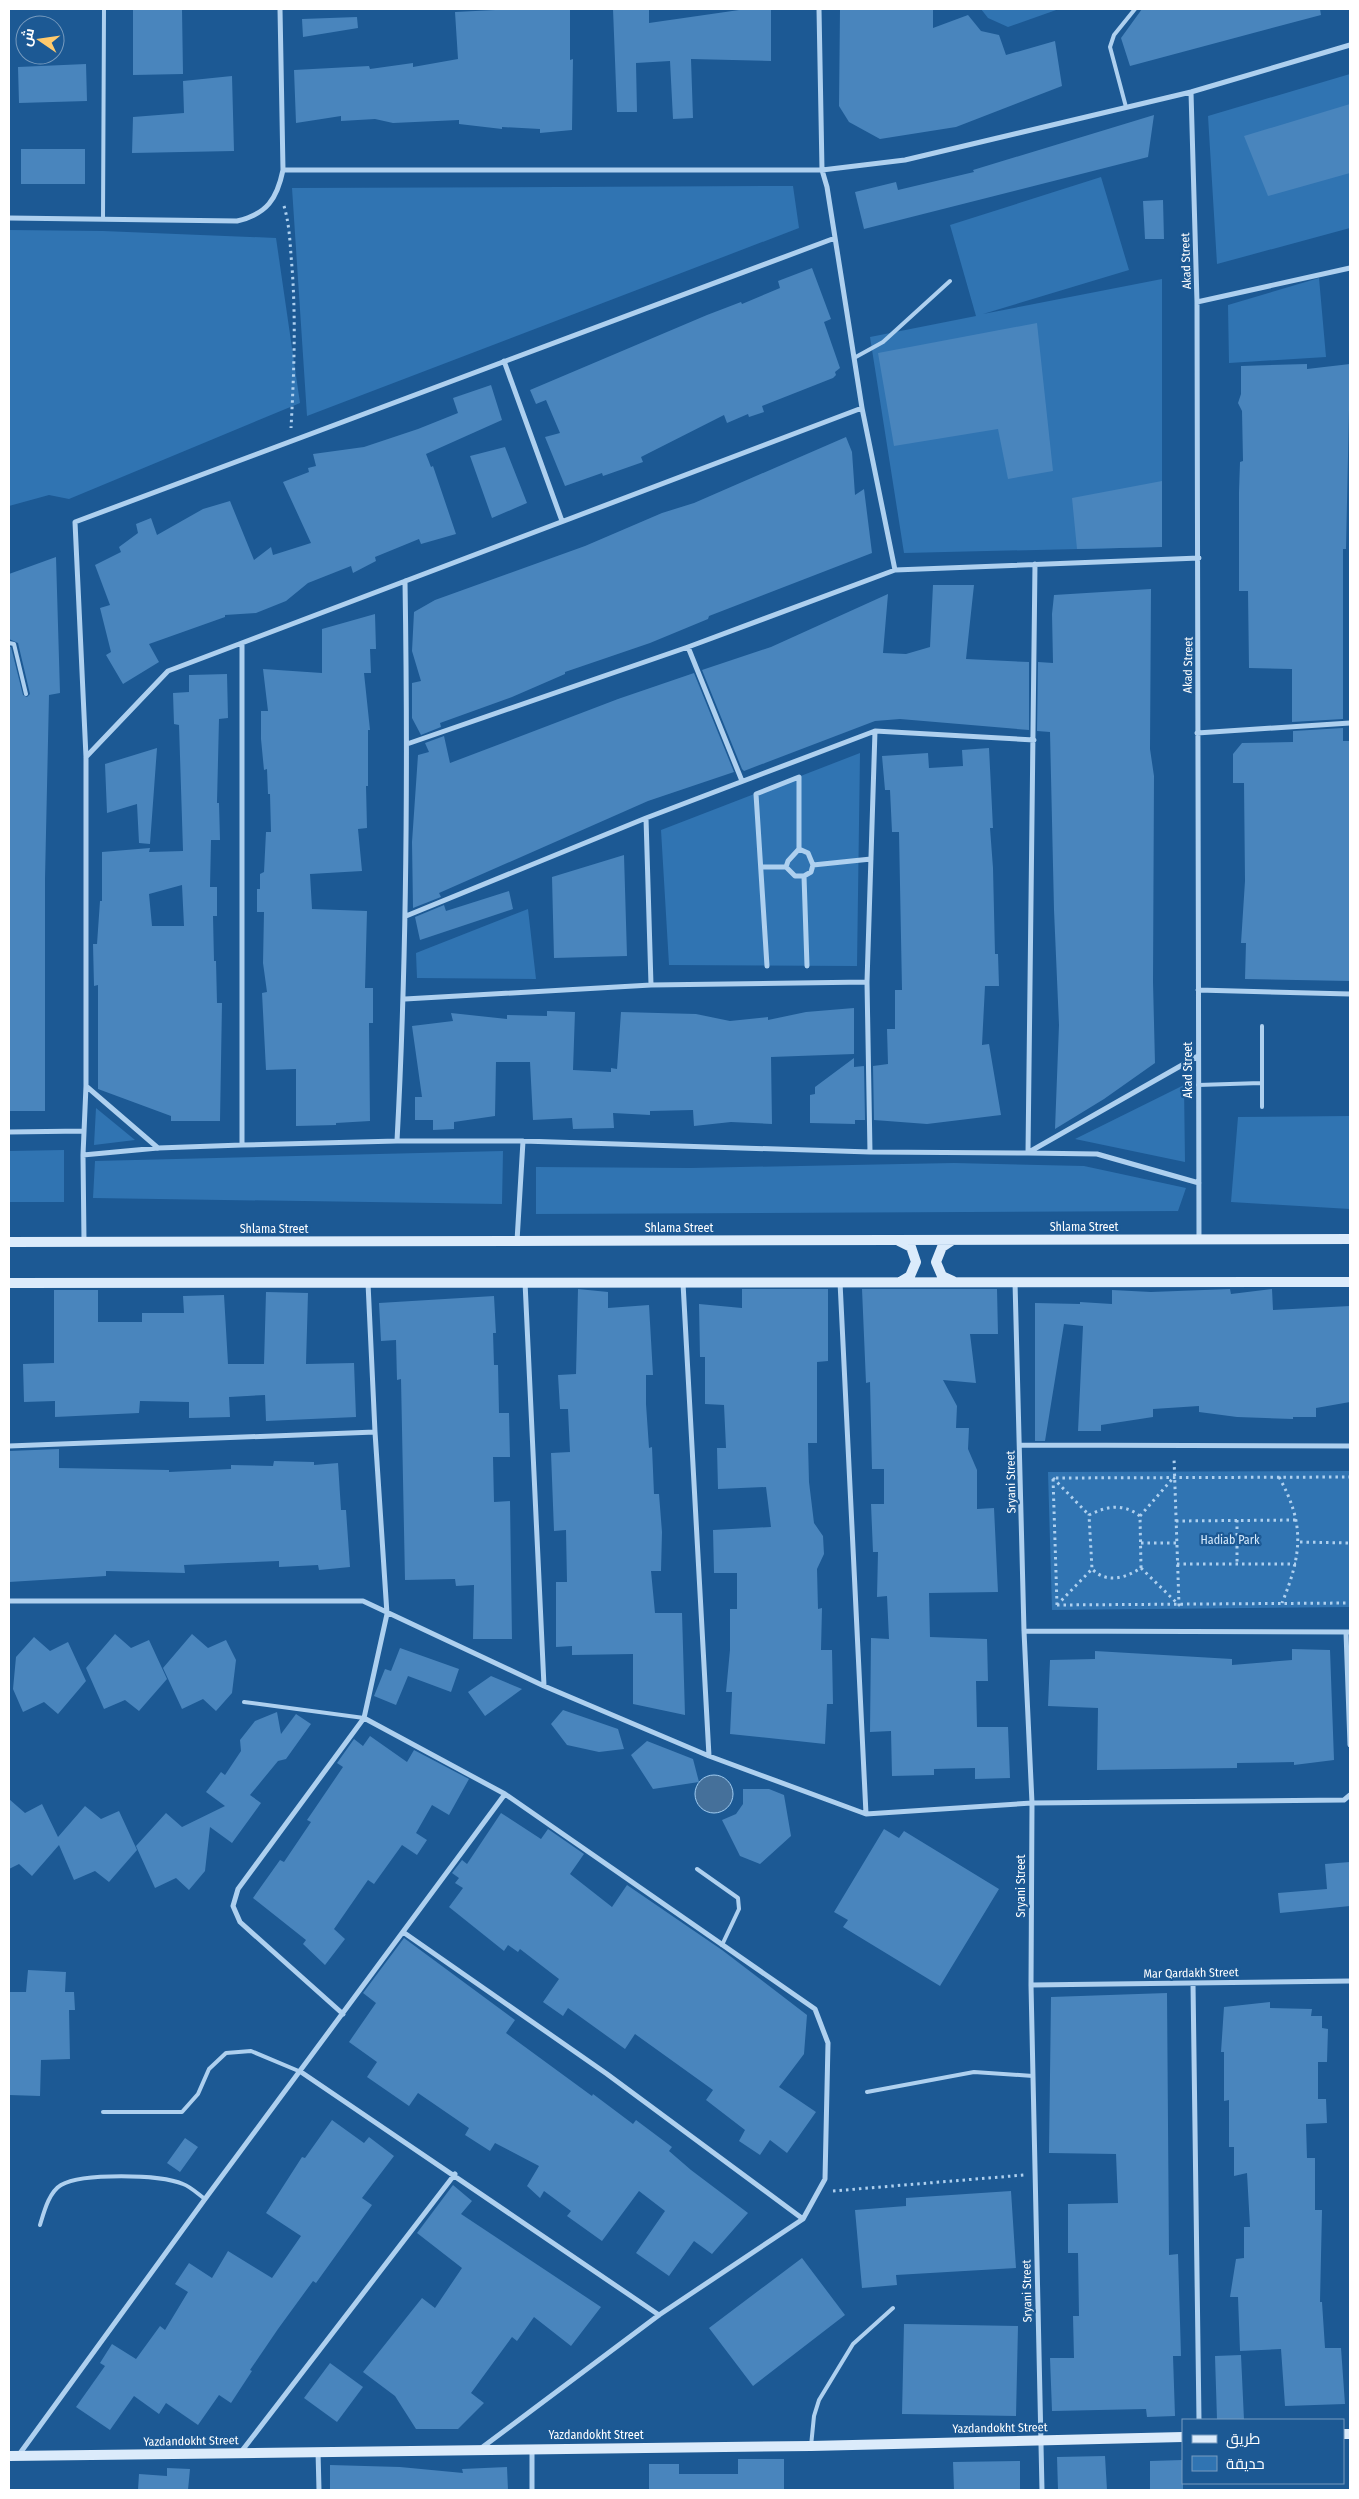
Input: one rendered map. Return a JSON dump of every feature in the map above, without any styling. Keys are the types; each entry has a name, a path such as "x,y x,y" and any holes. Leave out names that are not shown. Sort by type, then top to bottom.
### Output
{"main road":[{"name":"Shlama Street","path":"9,1242 1350,1238"},
{"path":"896,1282 910,1276 916,1262 911,1247 897,1240"},
{"path":"955,1240 942,1247 936,1262 942,1276 956,1282"},
{"path":"9,1283 1350,1282"},
{"name":"Yazdandokht Street","path":"13,2456 480,2448 811,2446 1182,2437"}],"street":[{"path":"9,218 237,221 248,218 266,207 278,190 283,170 280,9"},
{"path":"819,9 822,170 828,187 862,408 895,570"},
{"path":"283,170 822,170 905,160 1190,92 1350,45"},
{"name":"Akad Street","path":"1190,92 1197,302 1199,1239"},
{"path":"84,1242 86,757 75,522 835,238"},
{"path":"1197,302 1350,268"},
{"path":"504,361 562,521"},
{"path":"86,757 168,671 862,408"},
{"path":"407,744 688,647 895,570 1199,558"},
{"path":"1028,1153 1035,564"},
{"path":"397,1141 406,916 407,744 405,581"},
{"path":"242,644 242,1146"},
{"path":"688,647 742,781"},
{"path":"1197,733 1350,723"},
{"path":"406,916 646,818 875,731 1034,740"},
{"path":"870,1152 867,982 875,731"},
{"path":"767,966 756,794 799,777 800,849 788,861 786,867"},
{"path":"646,818 651,985"},
{"path":"761,867 786,867 795,876 804,876 812,872 813,865 808,853 800,849"},
{"path":"813,865 871,859"},
{"path":"804,876 807,966"},
{"path":"404,999 651,985 867,982"},
{"path":"1198,990 1350,994"},
{"path":"1028,1153 1198,1056"},
{"path":"86,1086 158,1148"},
{"path":"9,1132 84,1131"},
{"path":"83,1155 158,1148 397,1141 523,1141 870,1152 1097,1154 1200,1183"},
{"path":"517,1241 523,1141"},
{"path":"344,2014 240,1922 233,1906 238,1890 364,1718 387,1614 375,1432 368,1282"},
{"path":"526,1282 544,1686"},
{"path":"683,1282 709,1756"},
{"path":"840,1282 866,1814"},
{"name":"Sryani Street","path":"1015,1282 1024,1631 1032,1803 1031,1985 1042,2490"},
{"path":"9,1446 375,1432"},
{"path":"1020,1445 1350,1446"},
{"path":"9,1601 363,1601 387,1614 544,1686 709,1756 866,1814 1032,1803 1344,1800 1350,1795"},
{"path":"1024,1631 1348,1632 1350,1745"},
{"path":"364,1718 505,1794 815,2009 828,2043 825,2179 803,2219 659,2315 480,2448"},
{"path":"13,2456 301,2072 505,1794"},
{"path":"403,1932 607,2074 803,2219"},
{"name":"Mar Qardakh Street","path":"1031,1985 1350,1981"},
{"path":"1193,1983 1199,2419"},
{"path":"301,2072 455,2174 659,2315"},
{"path":"241,2453 455,2174"},
{"path":"532,2448 532,2490"},
{"path":"318,2451 319,2490"}],"lane":[{"path":"103,219 104,9"},
{"path":"1126,107 1110,47 1114,35 1135,9"},
{"path":"854,358 883,342 950,281"},
{"path":"9,643 14,644 26,694"},
{"path":"1262,1026 1262,1107"},
{"path":"1198,1085 1261,1083"},
{"path":"244,1702 364,1718"},
{"path":"697,1868 738,1898 739,1909 722,1945"},
{"path":"103,2112 182,2112 198,2094 209,2070 226,2053 251,2051 301,2072"},
{"path":"867,2092 974,2072 1033,2076"},
{"path":"40,2225 45,2206 60,2186 81,2178 152,2177 168,2179 184,2184 205,2199"},
{"path":"811,2446 814,2416 819,2400 854,2344 893,2308"}],"path":[{"path":"278,190 288,222 294,293 294,368 290,442"},
{"path":"1174,1446 1179,1605"},
{"path":"1175,1476 1140,1516 1141,1568 1179,1605"},
{"path":"1053,1478 1175,1476 1350,1477"},
{"path":"1279,1477 1290,1496 1297,1520 1300,1542 1296,1564 1282,1603"},
{"path":"1053,1478 1089,1516 1092,1569 1098,1574 1123,1578 1141,1568"},
{"path":"1053,1478 1057,1605"},
{"path":"1089,1516 1103,1508 1126,1507 1140,1516"},
{"path":"1236,1520 1237,1564"},
{"path":"1176,1521 1297,1520"},
{"path":"1141,1542 1177,1543"},
{"path":"1300,1542 1350,1542"},
{"path":"1177,1564 1296,1564"},
{"path":"1057,1605 1092,1569"},
{"path":"1057,1605 1350,1603"},
{"path":"818,2192 1035,2174"}],"green space":[{"path":"981,9 1059,9 1008,27 988,18"},
{"path":"1350,74 1350,228 1217,264 1208,116"},
{"path":"1101,177 1129,270 983,314 1162,279 1162,547 904,553 870,337 976,316 950,225"},
{"path":"793,186 799,228 307,416 292,188"},
{"path":"9,230 103,231 276,238 300,403 69,499 49,495 9,506"},
{"path":"1319,278 1326,357 1229,363 1228,305"},
{"path":"860,753 857,966 669,965 661,830"},
{"path":"528,909 536,979 417,978 416,953"},
{"path":"1184,1085 1185,1162 1075,1139"},
{"path":"96,1108 135,1140 94,1145"},
{"path":"1350,1116 1350,1209 1231,1202 1238,1117"},
{"path":"64,1150 64,1202 9,1202 9,1151"},
{"path":"503,1151 502,1204 93,1198 95,1161"},
{"path":"954,1163 1084,1166 1186,1188 1178,1211 536,1214 536,1167 691,1168"},
{"name":"Hadiab Park","path":"1350,1471 1350,1607 1052,1610 1048,1472"}],"shaded area":[{"path":"714,1775 728,1780 733,1794 728,1808 714,1813 700,1808 695,1794 700,1780"}],"building":[{"path":"133,9 182,9 183,74 133,75"},
{"path":"570,9 570,60 573,59 572,130 540,133 540,129 502,127 502,129 459,124 459,120 393,123 375,119 341,121 341,116 296,123 294,70 369,66 370,69 413,63 413,67 458,59 455,12"},
{"path":"613,9 649,9 649,23 746,9 771,9 771,61 691,59 693,118 673,119 670,61 636,63 637,112 617,112"},
{"path":"840,9 933,9 933,28 968,15 981,31 999,35 1006,55 1055,41 1062,86 956,127 880,139 849,122 839,106"},
{"path":"1142,9 1320,9 1321,15 1130,66 1121,38"},
{"path":"357,17 358,28 303,37 302,19"},
{"path":"86,64 87,101 19,103 18,67"},
{"path":"232,76 234,151 132,153 133,117 184,113 183,81"},
{"path":"1350,104 1350,173 1268,196 1244,136"},
{"path":"1154,115 1148,157 864,229 855,192 896,182 898,190 974,172 973,170"},
{"path":"21,149 85,149 85,184 21,184"},
{"path":"1163,200 1164,239 1145,239 1143,201"},
{"path":"812,268 831,319 824,322 840,368 835,372 836,375 833,378 762,406 764,412 749,417 748,414 727,423 724,415 641,457 643,462 603,476 602,473 565,486 545,437 560,433 546,400 536,404 530,390 707,315 741,302 742,304 780,288 778,281"},
{"path":"1037,323 1053,471 1008,479 998,429 894,446 878,353"},
{"path":"1307,364 1307,369 1350,364 1346,549 1343,549 1343,719 1292,722 1292,669 1249,668 1248,591 1239,591 1239,492 1240,462 1243,461 1242,411 1238,403 1241,394 1241,366"},
{"path":"491,385 502,420 426,454 431,467 433,466 456,534 421,544 419,539 375,557 376,561 353,573 351,566 308,583 286,601 256,613 225,615 225,617 149,644 159,662 123,684 106,655 111,652 100,608 110,605 95,565 121,552 119,547 138,533 136,524 151,518 157,535 203,509 230,501 254,560 271,547 273,555 311,543 283,482 309,472 308,468 316,466 313,454 364,447 418,429 458,413 453,398"},
{"path":"846,437 852,452 855,495 864,489 872,553 709,616 708,619 650,643 565,672 565,674 512,697 440,723 441,727 421,735 412,718 412,683 421,681 412,651 414,612 435,600 585,546 662,513 694,503"},
{"path":"505,447 527,503 492,518 470,456"},
{"path":"1162,481 1162,547 1077,549 1072,498"},
{"path":"56,557 60,693 49,695 45,879 45,1111 9,1111 9,647 11,647 23,695 27,697 30,694 18,643 9,639 9,574"},
{"path":"933,585 974,585 966,659 1029,662 1029,730 900,719 875,721 744,771 742,769 702,670 771,647 888,594 883,653 906,654 930,647"},
{"path":"1151,589 1150,749 1154,776 1153,982 1155,1063 1104,1099 1055,1129 1059,1025 1050,732 1037,731 1038,662 1053,663 1052,614 1054,595"},
{"path":"375,614 376,649 370,649 371,673 364,673 370,730 368,730 368,786 366,786 367,828 358,829 362,871 310,874 312,909 367,911 365,988 373,988 373,1023 369,1023 370,1121 336,1123 336,1125 296,1126 296,1069 266,1070 262,993 267,992 263,963 264,912 257,912 257,889 260,889 260,874 264,872 266,832 271,832 270,794 268,794 267,769 264,770 261,739 261,711 268,711 263,669 322,673 322,629"},
{"path":"694,673 734,772 648,801 439,893 441,897 413,908 412,842 418,755 429,752 425,743 444,736 450,763 618,699"},
{"path":"227,674 228,718 219,719 217,803 219,803 220,840 211,840 210,887 217,887 217,916 213,916 214,961 216,961 217,1003 222,1003 220,1121 171,1121 171,1116 98,1089 98,985 94,986 93,944 97,944 100,901 102,901 102,852 150,848 149,852 183,851 179,725 174,724 173,693 189,692 189,675","holes":["182,885 184,926 152,926 149,894"]},
{"path":"1343,728 1343,741 1350,741 1350,981 1245,979 1246,943 1241,943 1245,881 1244,783 1233,783 1233,754 1242,743 1293,742 1293,731"},
{"path":"157,748 150,844 139,843 137,804 107,813 105,764"},
{"path":"989,748 993,828 990,828 995,954 998,954 999,986 985,986 982,1045 989,1044 1001,1115 927,1124 874,1120 873,1066 888,1064 887,1029 895,1029 895,990 902,990 899,832 892,832 890,790 885,790 882,756 928,753 929,768 963,766 962,750"},
{"path":"624,855 627,956 554,958 552,877"},
{"path":"509,891 513,909 420,940 415,917 444,905 446,911"},
{"path":"854,1008 854,1054 771,1057 772,1124 731,1122 694,1126 693,1110 650,1111 650,1115 613,1113 614,1128 573,1129 572,1118 533,1120 530,1062 496,1062 495,1116 454,1122 454,1129 433,1130 433,1120 415,1120 415,1097 422,1097 412,1026 453,1021 451,1013 507,1019 507,1015 547,1016 547,1011 575,1012 573,1070 611,1072 611,1068 617,1069 621,1012 696,1014 730,1021 768,1017 768,1020 806,1012"},
{"path":"854,1058 854,1067 864,1066 865,1120 855,1120 855,1124 810,1123 810,1095 815,1094 815,1087"},
{"path":"578,1289 608,1292 608,1308 649,1305 653,1375 646,1375 646,1404 649,1448 652,1447 654,1494 659,1494 662,1532 661,1571 651,1571 655,1613 682,1613 685,1715 633,1704 633,1654 572,1655 572,1646 556,1647 556,1582 567,1582 566,1530 554,1531 551,1453 570,1452 568,1409 560,1409 558,1375 576,1374"},
{"path":"742,1289 828,1289 828,1361 817,1362 817,1443 808,1443 809,1482 814,1523 823,1536 824,1554 817,1569 818,1609 822,1608 821,1650 832,1650 833,1704 827,1704 825,1744 730,1734 732,1692 726,1692 730,1650 730,1609 737,1609 737,1573 714,1573 713,1530 771,1527 766,1487 718,1489 717,1448 726,1448 724,1405 705,1404 705,1357 700,1357 699,1304 742,1308"},
{"path":"862,1289 997,1289 998,1334 970,1334 976,1383 943,1380 957,1406 956,1428 969,1428 968,1449 977,1470 977,1509 994,1508 998,1592 929,1593 930,1637 987,1639 988,1681 976,1681 977,1727 1008,1727 1010,1778 975,1779 975,1768 934,1769 934,1775 892,1776 891,1731 870,1732 871,1638 889,1639 887,1596 877,1597 878,1552 873,1552 871,1504 884,1504 884,1469 872,1469 870,1382 866,1383"},
{"path":"1230,1289 1231,1294 1272,1289 1273,1310 1350,1306 1350,1402 1316,1408 1316,1417 1293,1417 1293,1419 1237,1417 1199,1412 1199,1406 1153,1409 1153,1417 1101,1425 1101,1431 1078,1431 1083,1326 1064,1324 1045,1441 1035,1441 1035,1303 1080,1304 1080,1302 1112,1304 1112,1290 1151,1292"},
{"path":"54,1290 98,1290 98,1322 142,1322 142,1313 184,1313 183,1296 224,1295 228,1364 264,1364 266,1292 308,1293 306,1364 354,1363 356,1417 266,1421 265,1395 229,1397 230,1417 189,1418 189,1402 140,1401 139,1413 55,1417 55,1401 24,1402 23,1364 54,1363"},
{"path":"494,1296 496,1333 493,1333 494,1365 498,1365 499,1413 509,1413 510,1457 493,1457 494,1502 510,1501 512,1639 473,1639 474,1585 456,1586 455,1579 405,1580 401,1379 397,1380 396,1340 381,1341 379,1303"},
{"path":"59,1449 59,1468 169,1470 169,1472 231,1469 231,1465 273,1466 274,1461 314,1462 314,1465 338,1463 341,1510 346,1510 350,1567 319,1570 318,1565 279,1567 279,1561 228,1563 184,1565 185,1573 106,1571 106,1576 9,1582 9,1451"},
{"path":"115,1634 131,1648 149,1640 167,1679 139,1711 125,1700 104,1709 86,1668"},
{"path":"192,1634 208,1648 226,1640 236,1660 232,1693 216,1711 203,1699 182,1709 163,1668"},
{"path":"34,1637 50,1651 68,1642 86,1681 58,1714 44,1702 23,1712 13,1689 16,1657"},
{"path":"400,1648 459,1669 451,1692 408,1676 396,1705 374,1696 385,1669 391,1671"},
{"path":"1292,1649 1330,1650 1334,1760 1294,1765 1294,1762 1237,1763 1237,1768 1097,1770 1098,1708 1048,1706 1050,1660 1095,1659 1095,1651 1232,1659 1232,1665 1292,1660"},
{"path":"491,1676 522,1689 485,1716 468,1692"},
{"path":"563,1710 618,1729 624,1749 599,1752 567,1745 551,1724"},
{"path":"277,1712 281,1734 296,1714 311,1724 286,1759 278,1761 250,1795 261,1803 232,1843 210,1827 205,1871 189,1890 176,1878 155,1888 136,1846 166,1813 182,1827 225,1806 206,1792 221,1772 225,1775 241,1751 240,1740 255,1721"},
{"path":"370,1736 407,1762 414,1750 469,1779 449,1815 432,1805 416,1833 427,1840 417,1855 402,1845 374,1884 368,1880 334,1929 345,1939 325,1965 303,1944 306,1940 253,1898 280,1860 284,1862 311,1822 307,1820 343,1767 337,1763 354,1739 363,1746"},
{"path":"647,1741 693,1759 699,1782 653,1789 631,1755"},
{"path":"743,1789 769,1789 784,1795 791,1836 760,1864 740,1856 722,1820 736,1814 743,1804"},
{"path":"9,1799 25,1813 42,1804 58,1837 85,1806 101,1819 119,1811 137,1850 109,1882 95,1871 74,1880 59,1845 32,1876 19,1864 9,1869"},
{"path":"501,1813 541,1839 548,1829 584,1854 570,1874 612,1907 627,1885 722,1950 807,2015 804,2054 779,2087 816,2112 787,2153 770,2140 760,2155 739,2141 745,2130 706,2100 713,2090 635,2034 625,2049 568,2008 563,2016 543,2002 559,1979 520,1949 518,1952 508,1945 504,1951 449,1907 463,1888 455,1883 459,1878 452,1873 462,1860 467,1864"},
{"path":"884,1829 899,1838 904,1831 999,1889 940,1986 843,1927 848,1920 834,1912"},
{"path":"1350,1862 1350,1906 1280,1913 1278,1893 1327,1889 1325,1864"},
{"path":"404,1938 515,2020 506,2033 633,2124 636,2120 672,2147 669,2151 691,2170 748,2213 712,2254 694,2241 669,2276 636,2253 665,2211 639,2191 602,2241 567,2216 571,2211 544,2191 540,2198 527,2186 539,2166 495,2143 490,2151 465,2135 469,2128 418,2093 409,2106 367,2077 377,2062 349,2042 376,2003 363,1993"},
{"path":"28,1970 66,1972 65,1992 74,1992 75,2010 69,2010 70,2059 41,2060 40,2096 9,2095 9,1992 26,1992"},
{"path":"1167,1993 1169,2255 1178,2254 1181,2356 1173,2356 1175,2416 1147,2417 1146,2409 1052,2411 1050,2358 1074,2358 1073,2316 1079,2316 1078,2253 1068,2253 1068,2204 1118,2203 1116,2154 1049,2153 1051,1997"},
{"path":"1270,2002 1270,2008 1312,2009 1311,2016 1322,2016 1322,2028 1328,2029 1327,2062 1318,2062 1318,2099 1326,2099 1327,2123 1306,2124 1307,2158 1315,2158 1315,2210 1322,2210 1320,2302 1322,2302 1325,2348 1341,2348 1345,2404 1285,2406 1281,2349 1240,2351 1238,2297 1230,2297 1236,2259 1244,2258 1244,2227 1250,2227 1247,2173 1234,2176 1234,2147 1229,2147 1229,2100 1224,2101 1224,2052 1221,2052 1224,2007"},
{"path":"332,2120 364,2143 369,2137 394,2156 362,2198 372,2205 316,2283 313,2281 278,2329 250,2370 252,2371 231,2403 219,2395 198,2425 166,2403 159,2414 134,2396 110,2430 76,2407 105,2366 100,2363 112,2344 136,2359 160,2326 165,2330 188,2292 175,2284 189,2263 212,2278 228,2251 272,2278 301,2236 266,2213 302,2157 305,2158"},
{"path":"185,2138 198,2147 180,2172 167,2163"},
{"path":"453,2185 472,2201 461,2214 601,2307 571,2346 534,2317 517,2341 512,2337 471,2393 484,2403 458,2429 416,2429 395,2396 363,2372 422,2298 435,2308 462,2268 417,2233"},
{"path":"1011,2191 1016,2268 896,2275 897,2285 862,2288 855,2210 906,2206 906,2198"},
{"path":"802,2258 845,2315 753,2386 709,2328"},
{"path":"904,2324 1018,2326 1016,2416 902,2414"},
{"path":"1241,2355 1244,2419 1217,2419 1215,2356"},
{"path":"330,2363 363,2387 337,2422 304,2398"},
{"path":"1105,2456 1107,2490 1058,2490 1057,2457"},
{"path":"738,2459 784,2459 784,2490 649,2490 649,2464 679,2464 679,2474 738,2474"},
{"path":"1182,2460 1183,2490 1150,2490 1150,2461"},
{"path":"1020,2461 1020,2490 954,2490 953,2462"},
{"path":"330,2465 400,2467 463,2473 462,2469 507,2467 508,2490 330,2490"},
{"path":"167,2468 190,2469 188,2490 138,2490 139,2474 167,2476"}]}
